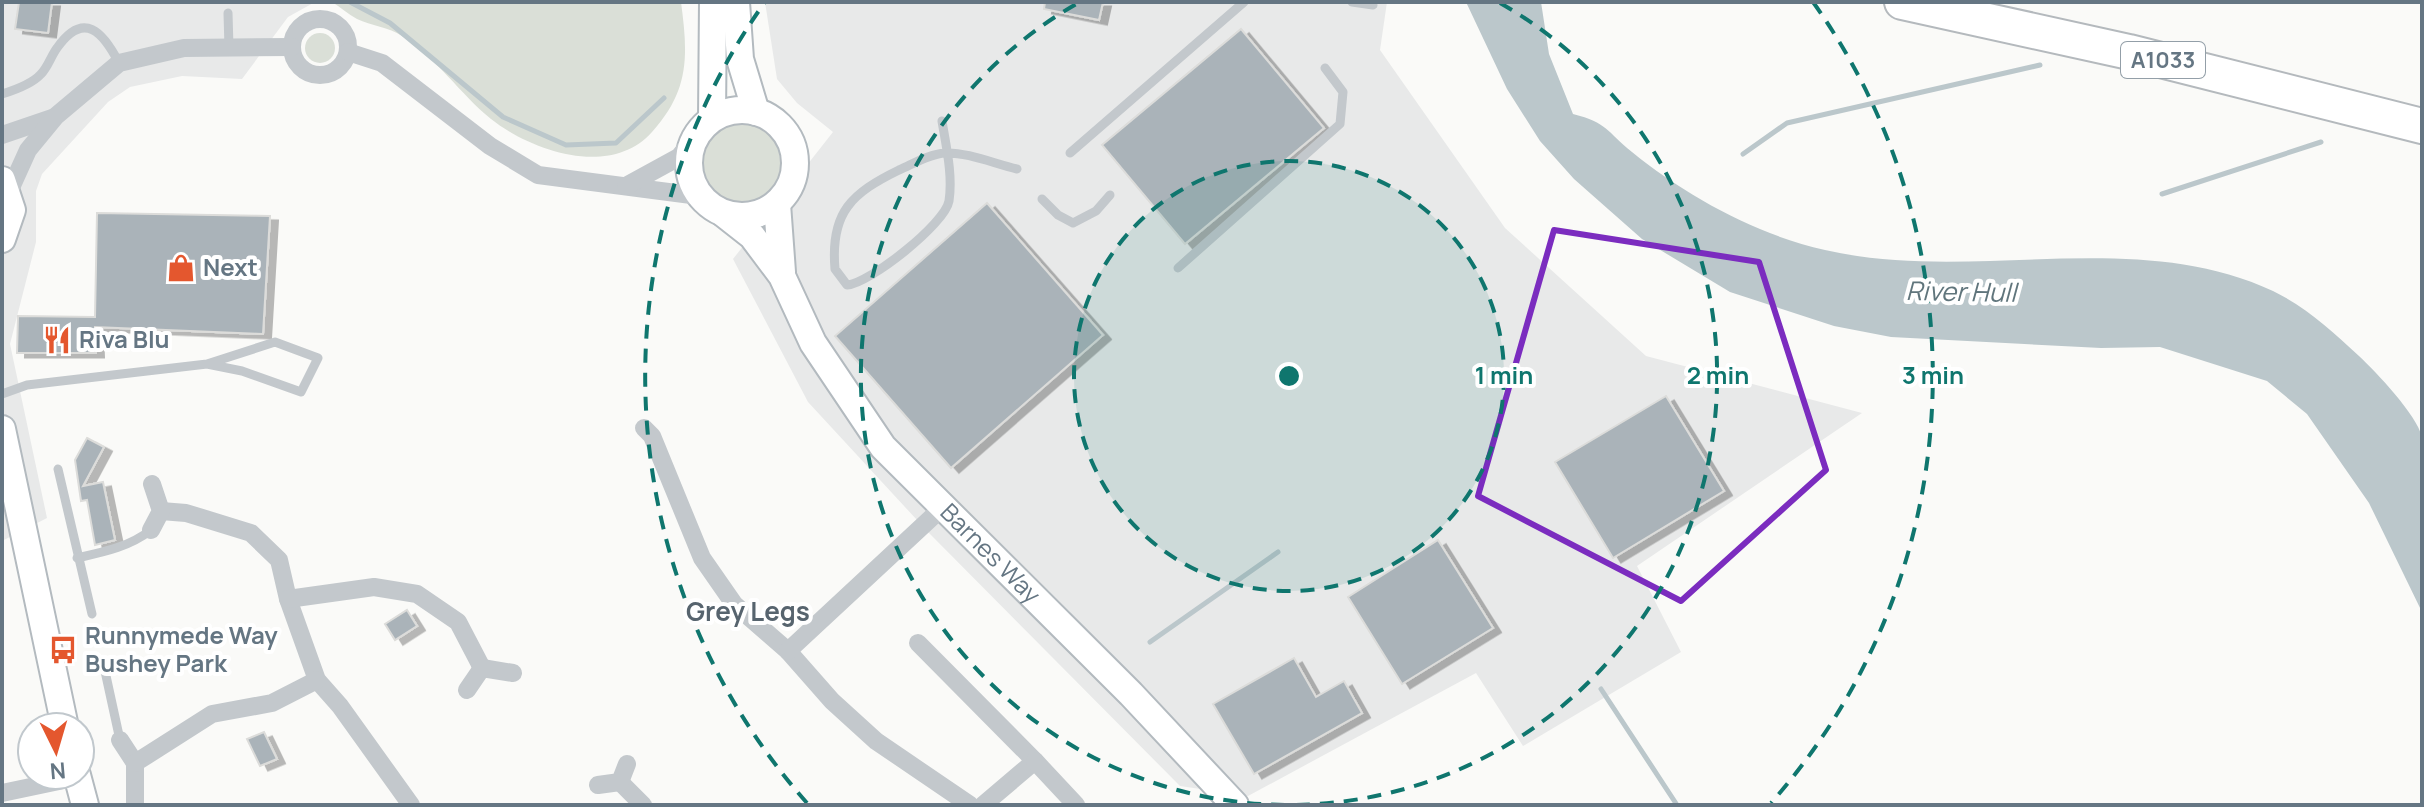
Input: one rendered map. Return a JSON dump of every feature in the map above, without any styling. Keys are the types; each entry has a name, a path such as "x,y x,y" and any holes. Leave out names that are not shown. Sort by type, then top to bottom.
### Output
{"highway":[{"name":"A1033","path":"1902,2 2129,52 2422,126"},
{"name":"A1033","path":"2010,2 2422,103"}],"street":[{"path":"699,196 688,166 704,127 713,2"},
{"path":"736,2 740,59 756,112"},
{"path":"327,19 344,32 348,52 337,70 317,76 297,64 292,47 296,31 304,23 327,19"},
{"path":"2,239 12,210 5,186 28,150 56,116 119,63 184,48 292,47"},
{"path":"348,52 382,63 490,146 538,175 699,196 724,214 752,216 777,204 792,182 795,152 780,125 756,112 734,110 704,127 679,157 626,186"},
{"path":"2,135 56,116"},
{"name":"Barnes Way","path":"777,204 776,232 782,276"},
{"name":"Barnes Way","path":"724,214 752,236 782,276 813,343 883,447 1235,805"},
{"path":"644,428 652,436 702,558 734,604 788,651 832,701 876,741 970,805"},
{"path":"2,429 62,711"},
{"path":"151,530 161,511 152,484"},
{"path":"788,651 943,507"},
{"path":"161,511 186,513 251,533 279,560 288,599 317,680 340,706 411,805"},
{"path":"288,599 374,587 417,594 458,622 482,668"},
{"path":"918,643 1076,805"},
{"path":"482,668 513,673"},
{"path":"467,690 482,668"},
{"path":"135,763 212,714 272,703 317,680"},
{"path":"120,740 135,763 135,805"},
{"path":"983,805 1035,761"},
{"path":"620,782 627,764"},
{"path":"598,785 620,782"},
{"path":"620,782 643,805"}],"lane":[{"path":"1070,153 1244,2"},
{"path":"1352,2 1373,5"},
{"path":"228,13 229,48"},
{"path":"2,94 40,75 68,35 79,29 90,27 100,32 119,63"},
{"path":"1178,268 1340,124 1343,92 1325,68"},
{"path":"942,121 947,153 949,204 938,220 883,267 858,284 847,285 839,278 834,259 837,233 850,199 864,187 947,153 1017,169"},
{"path":"1042,199 1058,215 1073,223 1096,211 1110,195"},
{"path":"2,394 27,385 207,364 275,342 318,358 301,392 242,371 207,364"},
{"path":"58,469 92,614"},
{"path":"77,558 108,552 137,541 151,530"},
{"path":"103,662 120,740"}],"highlighted area":[{"path":"1554,230 1759,262 1826,470 1681,601 1478,496"}],"shaded area":[{"path":"2,2 315,2 288,17 242,79 182,76 130,87 108,102 42,174 36,191 36,242 10,344 47,518 2,541"},
{"path":"332,2 681,2 685,55 680,86 664,117 635,146 615,154 594,157 550,150 508,131 491,119 415,45 397,33 357,19"},
{"path":"765,2 1387,2 1380,50 1505,228 1646,356 1862,413 1637,566 1681,652 1523,746 1476,673 1248,796 1180,786 929,533 808,402 733,259 833,132 797,103 777,79"},
{"path":"320,33 331,37 335,48 331,59 320,63 309,59 305,48 309,37"},
{"path":"735,123 751,123 772,134 783,155 783,171 772,192 751,203 735,203 721,197 709,185 703,171 703,155 709,141 721,129"}],"water":[{"name":"River Hull","path":"1466,2 1541,2 1549,54 1573,114 1606,128 1675,184 1723,212 1774,235 1825,250 1881,259 1937,262 2108,258 2165,262 2220,272 2273,291 2297,304 2366,363 2395,394 2419,428 2423,448 2422,612 2369,503 2307,414 2267,381 2160,347 2101,348 1891,337 1834,326 1730,292 1642,239 1574,179 1540,141 1507,89"}],"building":[{"path":"19,2 52,2 48,33 15,29"},
{"path":"1045,2 1103,2 1099,20 1044,9"},
{"path":"1241,29 1324,128 1185,244 1102,145"},
{"path":"987,203 1103,335 951,468 835,336"},
{"name":"Next","path":"97,213 270,216 263,334 95,327 96,353 17,353 18,316 95,317"},
{"path":"1666,396 1724,491 1613,558 1555,462"},
{"path":"87,438 104,447 83,486 103,482 115,540 95,545 87,500 81,501 75,460"},
{"path":"1438,540 1493,628 1402,684 1348,597"},
{"path":"407,610 417,626 395,640 385,624"},
{"path":"1294,658 1316,697 1344,681 1362,713 1254,774 1213,704"},
{"path":"264,732 277,759 260,766 247,739"}],"waterway":[{"path":"350,2 390,23 503,117 566,145 616,143 664,98"},
{"path":"1743,154 1787,123 2040,65"},
{"path":"2162,194 2321,142"},
{"path":"1150,642 1278,552"},
{"path":"1601,689 1677,805"}],"place":[{"name":"Next","path":"181,268"},
{"name":"Riva Blu","path":"57,340"},
{"name":"Runnymede Way Bushey Park","path":"63,650"}],"district":[{"name":"Grey Legs","path":"748,612"}]}
